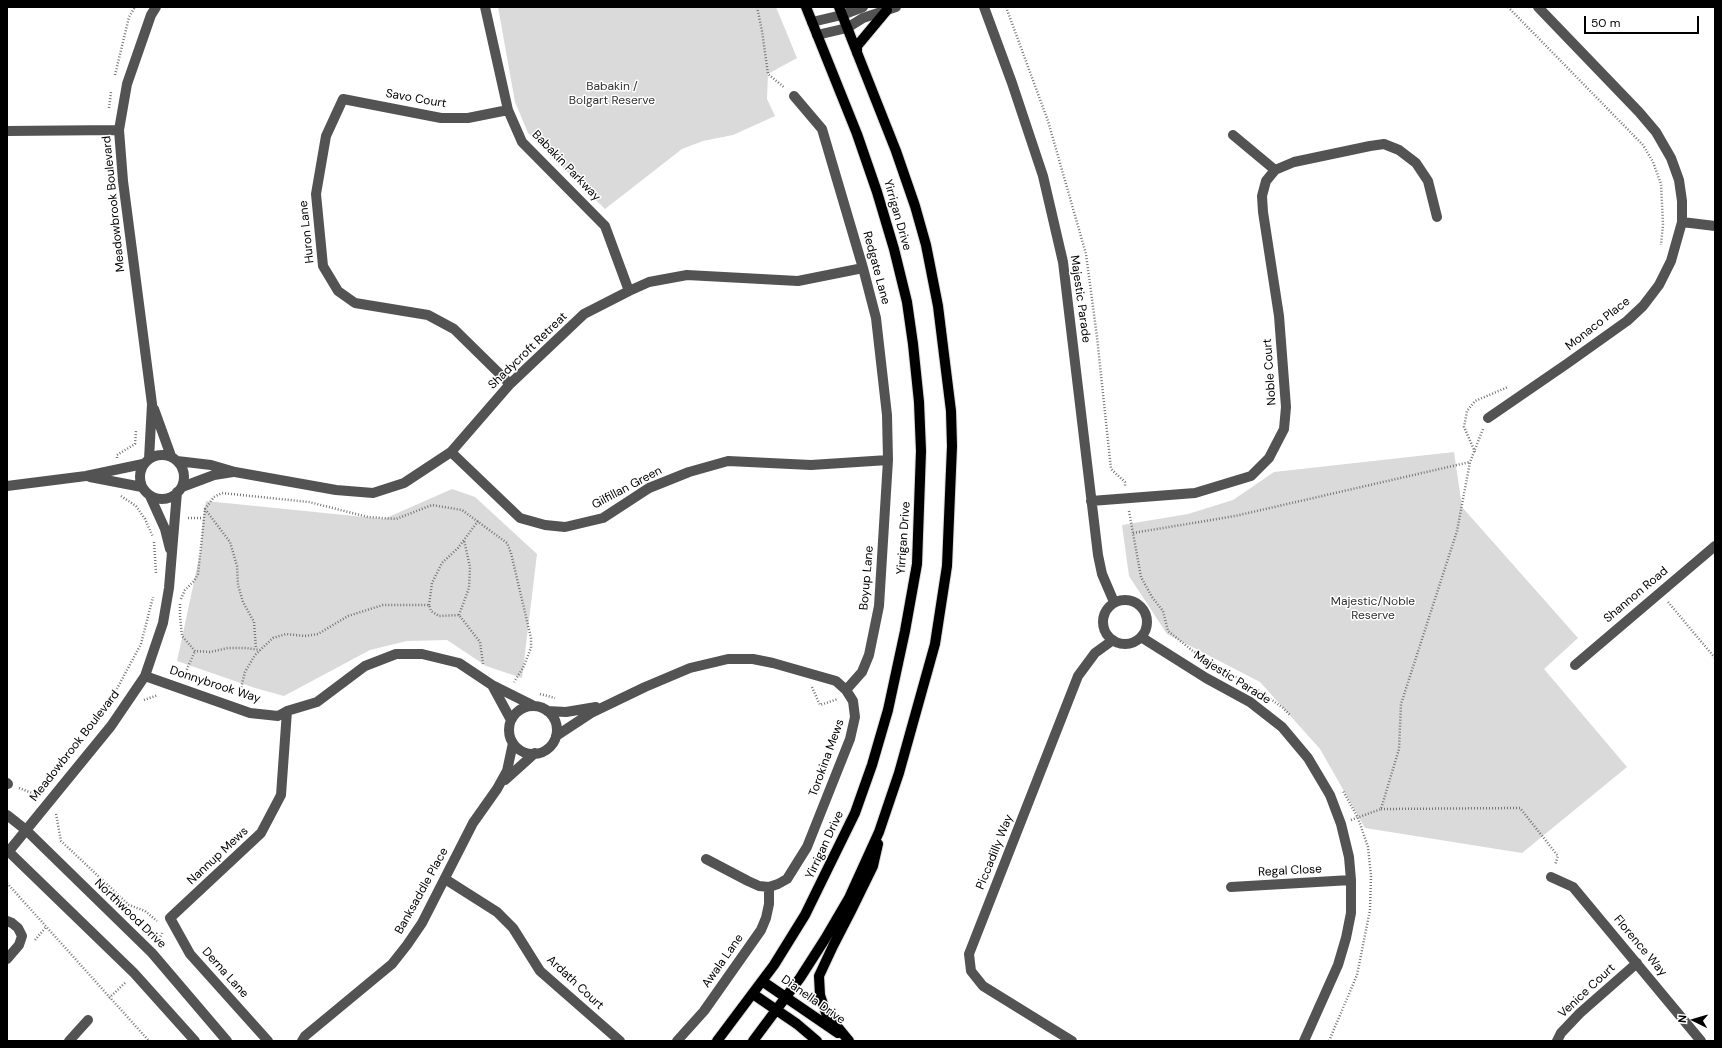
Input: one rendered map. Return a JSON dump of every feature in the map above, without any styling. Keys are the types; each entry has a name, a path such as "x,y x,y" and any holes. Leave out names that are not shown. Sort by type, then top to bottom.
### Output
{"main road":[{"name":"Yirrigan Drive","path":"718,1041 762,981 805,915 855,813 872,765 888,710 901,652 917,564 921,451 919,402 907,302 894,249 877,192 857,134 806,7"},
{"path":"857,53 857,46 891,8"},
{"name":"Yirrigan Drive","path":"753,1041 786,997 849,898 879,832 899,773 935,644 947,566 952,446 951,411 947,368 938,306 926,245 915,206 896,151 841,11"},
{"path":"849,1041 826,1013 820,995 819,976 832,946 873,866 879,840 879,832"},
{"name":"Dianella Drive","path":"762,981 849,1041"},
{"path":"753,994 777,1010 817,1041"}],"street":[{"name":"Meadowbrook Boulevard","path":"156,7 151,16 127,84 119,130 123,181 152,404 146,461 140,476 142,487 150,496 165,529 172,558"},
{"name":"Babakin Parkway","path":"485,7 508,110 522,142 605,226 629,291"},
{"path":"812,22 841,11 863,7"},
{"name":"Majestic Parade","path":"984,7 1012,82 1044,176 1063,262 1098,555 1102,574 1114,602"},
{"name":"Monaco Place","path":"1488,418 1627,321 1643,306 1658,285 1671,262 1682,222 1682,201 1679,180 1671,158 1656,132 1639,112 1538,7"},
{"path":"817,35 847,28 863,18 891,8"},
{"name":"Redgate Lane","path":"794,96 822,130 863,268 876,318 887,415 888,460"},
{"name":"Savo Court","path":"343,99 441,118 468,118 508,110"},
{"name":"Huron Lane","path":"343,99 326,136 316,194 323,266 338,291 355,303 428,315 454,330 510,384"},
{"path":"7,131 119,130"},
{"path":"1233,135 1275,170 1294,162 1370,146 1384,144 1399,150 1416,164 1428,181 1437,217"},
{"name":"Noble Court","path":"1091,501 1195,493 1251,476 1269,458 1284,429 1286,407 1279,324 1262,196 1266,182 1275,170"},
{"path":"1682,222 1715,226"},
{"name":"Shadycroft Retreat","path":"174,458 211,465 235,472 336,490 372,493 404,483 451,452 510,384 584,314 629,291 649,282 687,275 798,281 863,268"},
{"name":"Meadowbrook Boulevard","path":"8,850 111,726 145,676 163,623 169,588 179,490 184,473 174,458 152,404"},
{"name":"Gilfillan Green","path":"451,452 520,518 545,525 565,527 603,518 649,488 689,472 728,461 811,465 888,460"},
{"path":"7,486 86,476 118,470 146,461 160,454 174,458"},
{"name":"Boyup Lane","path":"848,693 862,672 870,655 879,606 888,460"},
{"name":"Shadycroft Retreat","path":"179,490 214,475 235,472"},
{"path":"86,476 142,487"},
{"path":"150,496 160,499 166,498 179,490"},
{"name":"Shannon Road","path":"1575,665 1715,546"},
{"path":"1125,599 1136,602 1145,610 1148,621 1145,632 1131,644 1118,643 1105,632 1103,621 1106,610 1114,602 1125,599"},
{"name":"Majestic Parade","path":"1141,637 1206,678 1250,702 1282,726 1308,758 1330,796 1342,824 1349,857 1351,914 1338,965 1304,1041"},
{"name":"Piccadilly Way","path":"1072,1041 983,986 971,971 969,954 1078,676 1095,653 1113,640"},
{"name":"Donnybrook Way","path":"145,676 250,713 278,716 287,711 318,702 365,666 396,654 422,654 459,663 492,685 534,706"},
{"path":"602,707 566,712 548,711 534,706 519,710 511,720 509,730 513,743 520,750 535,754 548,748 556,736 575,722 602,707 690,668 728,659 753,659 780,664 836,681 848,693"},
{"name":"Donnybrook Way","path":"492,685 511,720"},
{"name":"Torokina Mews","path":"769,887 787,879 807,847 850,739 855,717 853,701 848,693"},
{"name":"Nannup Mews","path":"170,918 261,834 280,795 287,711"},
{"path":"548,711 555,722 556,736"},
{"name":"Banksaddle Place","path":"302,1041 305,1036 392,964 422,923 473,823 497,789 507,771 513,743"},
{"name":"Banksaddle Place","path":"497,789 511,774 535,754"},
{"name":"Northwood Drive","path":"7,815 26,830 152,953 227,1041"},
{"path":"8,850 134,973 195,1041"},
{"path":"706,859 759,886 769,887"},
{"name":"Florence Way","path":"1551,878 1573,887 1701,1041"},
{"name":"Ardath Court","path":"445,879 498,912 513,928 540,971 620,1041"},
{"name":"Regal Close","path":"1231,887 1351,880"},
{"name":"Awala Lane","path":"677,1041 704,1011 761,930 766,918 769,904 769,887"},
{"name":"Derna Lane","path":"170,918 190,954 268,1041"},
{"path":"7,921 18,928 22,936 19,945 7,959"},
{"name":"Venice Court","path":"1558,1041 1561,1033 1580,1013 1637,963"},
{"path":"69,1041 88,1020"}],"path":[{"path":"114,81 129,17 135,7"},
{"path":"757,7 768,74 794,96"},
{"path":"1508,7 1643,145 1653,162 1661,184 1664,226 1661,247"},
{"path":"108,130 109,103 112,88"},
{"path":"1611,315 1622,307"},
{"path":"1475,452 1464,427 1467,411 1475,401 1510,386"},
{"path":"1381,809 1399,749 1401,704 1457,531 1470,462 1488,418"},
{"path":"118,470 117,455 135,444 137,424"},
{"path":"1133,533 1235,516 1470,462"},
{"path":"120,483 121,496 136,506 145,519 153,538 156,577"},
{"path":"260,650 228,648 210,652 195,651 182,636 180,616 181,599 185,590 194,581 198,574 205,509 214,497 222,493 309,502 368,517 396,519 432,506 444,506 462,510 478,521 507,543 511,553 532,638 531,648 523,668 514,682"},
{"path":"1127,498 1141,577 1162,611 1168,631 1193,651 1264,694 1283,708 1293,720"},
{"path":"205,509 230,542 237,566 238,585 254,622 256,649"},
{"path":"459,615 439,616 431,611 429,605 432,583 442,563 458,548 478,521"},
{"path":"459,615 469,588 470,567 464,540"},
{"path":"92,727 106,708 141,644 154,592"},
{"path":"1660,593 1715,658"},
{"path":"235,708 245,672 255,655 273,638 286,634 305,636 318,634 348,616 383,605 429,605"},
{"path":"459,615 480,642 482,663 488,667"},
{"path":"507,679 519,685"},
{"path":"811,685 820,705 848,693"},
{"path":"537,694 560,699"},
{"path":"1341,787 1358,818"},
{"path":"39,799 43,793"},
{"path":"1342,824 1381,809 1520,808 1558,856 1551,878"},
{"path":"56,814 61,841 129,905 145,912 160,923"},
{"path":"7,883 149,1041"}],"green space":[{"name":"Babakin / Bolgart Reserve","path":"498,7 776,7 797,58 768,74 767,99 775,116 733,135 703,141 682,149 605,209 528,133 515,102"},
{"name":"Majestic/Noble Reserve","path":"1454,452 1462,507 1578,638 1544,669 1627,767 1522,853 1365,828 1320,749 1260,682 1167,634 1129,576 1122,525 1188,514 1233,500 1274,472"},
{"path":"452,489 475,497 537,554 522,678 486,666 447,640 407,641 370,650 284,696 255,688 177,661 201,549 203,518 206,501 384,519"}]}
